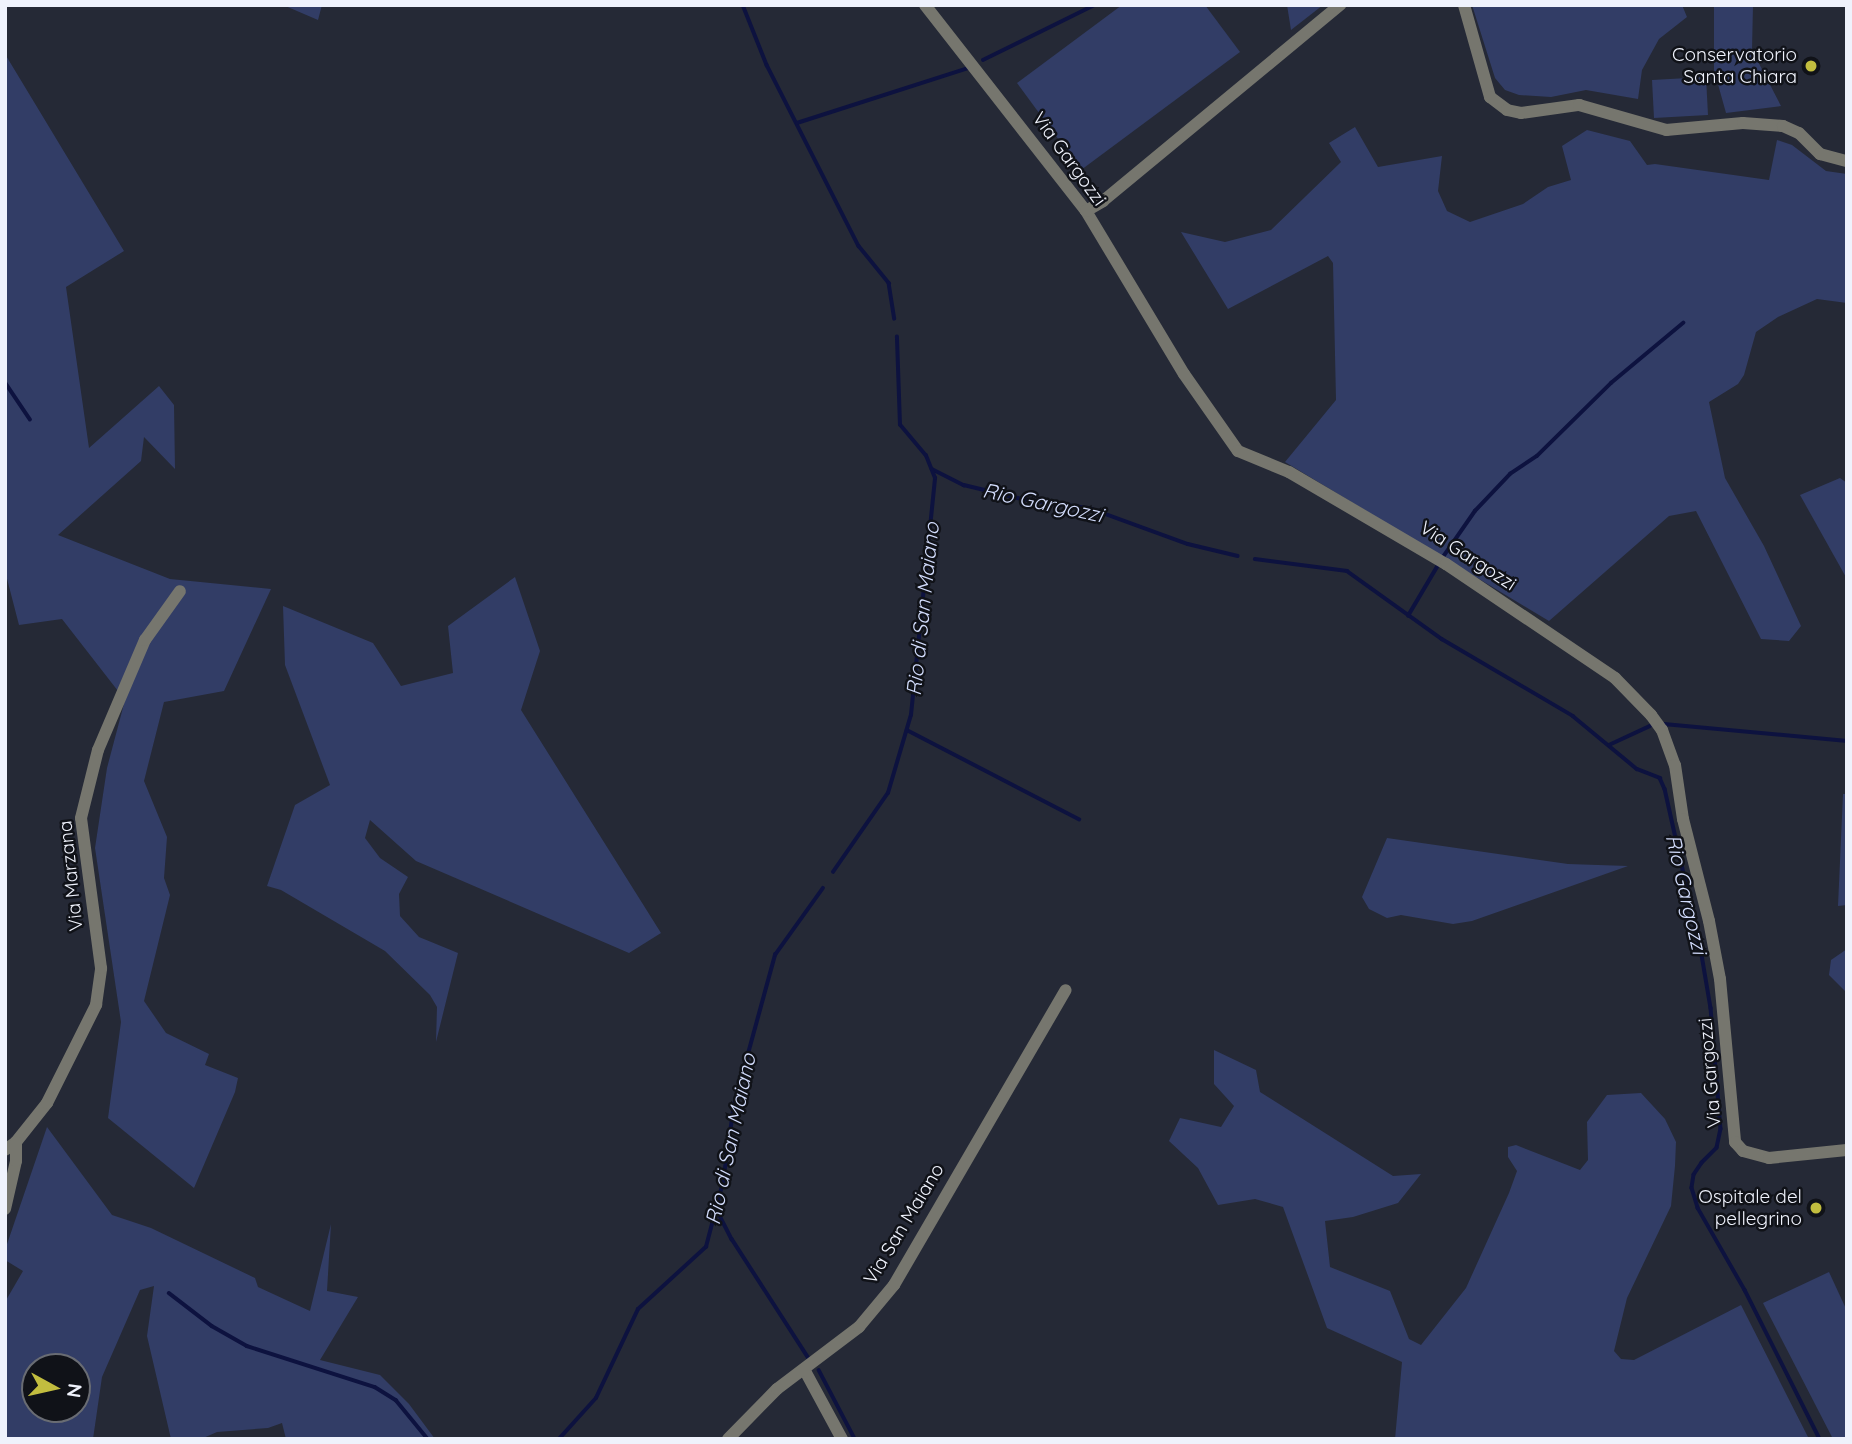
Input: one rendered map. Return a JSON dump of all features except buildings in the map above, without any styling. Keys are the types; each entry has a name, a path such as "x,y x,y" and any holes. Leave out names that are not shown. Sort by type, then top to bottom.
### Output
{"street":[{"name":"Via Gargozzi","path":"925,5 1086,211 1184,374 1238,451 1289,472 1446,564 1615,678 1651,715 1661,730 1675,765 1683,819 1720,979 1735,1142 1743,1151 1769,1158 1847,1150"},
{"path":"1086,211 1112,194 1340,5"},
{"path":"1464,5 1490,97 1507,110 1521,113 1579,105 1666,130 1744,123 1783,125 1799,133 1821,154 1847,161"},
{"name":"Via Marzana","path":"11,1146 47,1103 96,1005 100,968 81,818 98,750 145,640 180,591"},
{"name":"Via San Maiano","path":"728,1439 777,1389 859,1328 894,1285 1066,990"},
{"path":"5,1209 16,1161 11,1146"},
{"path":"804,1369 842,1439"}],"shaded area":[{"path":"283,5 322,5 318,20"},
{"path":"1122,5 1205,5 1240,52 1081,170 1017,83"},
{"path":"1287,5 1323,5 1291,30"},
{"path":"1472,5 1682,5 1687,17 1659,39 1642,70 1638,99 1586,90 1551,97 1519,95 1505,90 1495,78"},
{"path":"1714,5 1753,5 1752,50 1781,106 1726,113 1714,70"},
{"path":"5,54 124,251 66,287 89,448 159,386 174,405 175,469 144,437 141,461 58,535 170,579 271,589 224,691 164,702 144,781 167,837 164,878 170,895 144,1001 166,1033 209,1054 205,1065 238,1078 235,1092 194,1188 108,1118 121,1022 95,848 107,768 125,700 62,619 19,625 5,571"},
{"path":"1706,77 1708,115 1654,118 1652,80"},
{"path":"1355,127 1378,167 1442,156 1438,191 1447,211 1470,222 1523,204 1548,187 1571,180 1562,146 1587,130 1630,141 1647,165 1769,180 1777,140 1792,145 1826,171 1847,174 1847,303 1817,299 1778,317 1756,332 1744,375 1738,384 1709,402 1725,478 1764,546 1801,626 1789,641 1761,639 1696,511 1669,516 1549,621 1285,462 1336,400 1333,263 1328,256 1228,309 1181,232 1225,242 1271,230 1341,162 1329,143"},
{"path":"1840,478 1847,483 1847,579 1800,495"},
{"path":"515,577 540,651 521,710 661,933 629,953 416,861 370,820 365,838 380,858 408,877 399,894 400,916 419,937 458,953 436,1042 437,1007 430,995 385,951 281,890 267,886 295,805 330,785 285,665 283,606 373,643 401,686 453,673 448,626"},
{"path":"1843,794 1847,794 1847,905 1838,906"},
{"path":"1387,838 1568,864 1628,866 1472,921 1453,924 1401,915 1387,918 1369,909 1362,897"},
{"path":"1847,949 1847,993 1829,975 1831,960"},
{"path":"1214,1050 1256,1070 1260,1092 1393,1176 1421,1174 1398,1203 1353,1217 1325,1221 1330,1267 1390,1291 1409,1339 1421,1345 1466,1288 1509,1193 1517,1171 1508,1157 1508,1147 1516,1145 1580,1170 1588,1160 1587,1122 1607,1095 1641,1093 1665,1119 1676,1142 1671,1206 1627,1298 1614,1351 1621,1359 1634,1360 1741,1305 1809,1439 1395,1439 1402,1362 1327,1328 1283,1207 1255,1199 1218,1205 1198,1168 1169,1141 1180,1118 1221,1127 1234,1106 1214,1084"},
{"path":"47,1127 112,1215 151,1228 255,1278 258,1287 310,1311 331,1224 327,1291 358,1297 320,1360 380,1375 409,1404 435,1439 286,1439 282,1423 268,1428 217,1432 201,1439 171,1439 147,1336 154,1286 140,1290 102,1377 93,1439 5,1439 5,1302 23,1271 5,1260 5,1250"},
{"path":"1829,1272 1847,1311 1847,1439 1833,1439 1763,1303"}],"waterway":[{"name":"Rio di San Maiano","path":"743,5 767,65 859,246 889,283 895,319"},
{"path":"983,60 1095,5"},
{"path":"797,123 968,68"},
{"path":"1443,557 1475,511 1510,474 1537,456 1611,383 1683,323"},
{"name":"Rio di San Maiano","path":"833,872 888,793 911,715 935,478 926,456 900,425 897,337"},
{"path":"5,382 30,419"},
{"name":"Rio Gargozzi","path":"932,469 964,485 1022,499 1089,508 1188,544 1238,556"},
{"name":"Rio Gargozzi","path":"1255,559 1347,571 1442,639 1573,716 1637,769 1660,778 1665,789 1702,955 1711,1008 1721,1129 1717,1148 1694,1175 1692,1188 1698,1208 1745,1290 1820,1439"},
{"path":"1408,616 1437,567"},
{"path":"1664,724 1847,741"},
{"path":"1609,745 1650,726"},
{"path":"907,730 1079,819"},
{"name":"Rio di San Maiano","path":"559,1439 596,1398 638,1309 706,1247 723,1182 734,1105 775,955 823,888"},
{"path":"716,1208 732,1239 810,1360"},
{"path":"169,1293 212,1326 247,1346 375,1387 396,1400 428,1439"},
{"path":"819,1370 855,1439"}],"place":[{"name":"Conservatorio Santa Chiara","path":"1811,66"},
{"name":"Ospitale del pellegrino","path":"1816,1208"}]}
